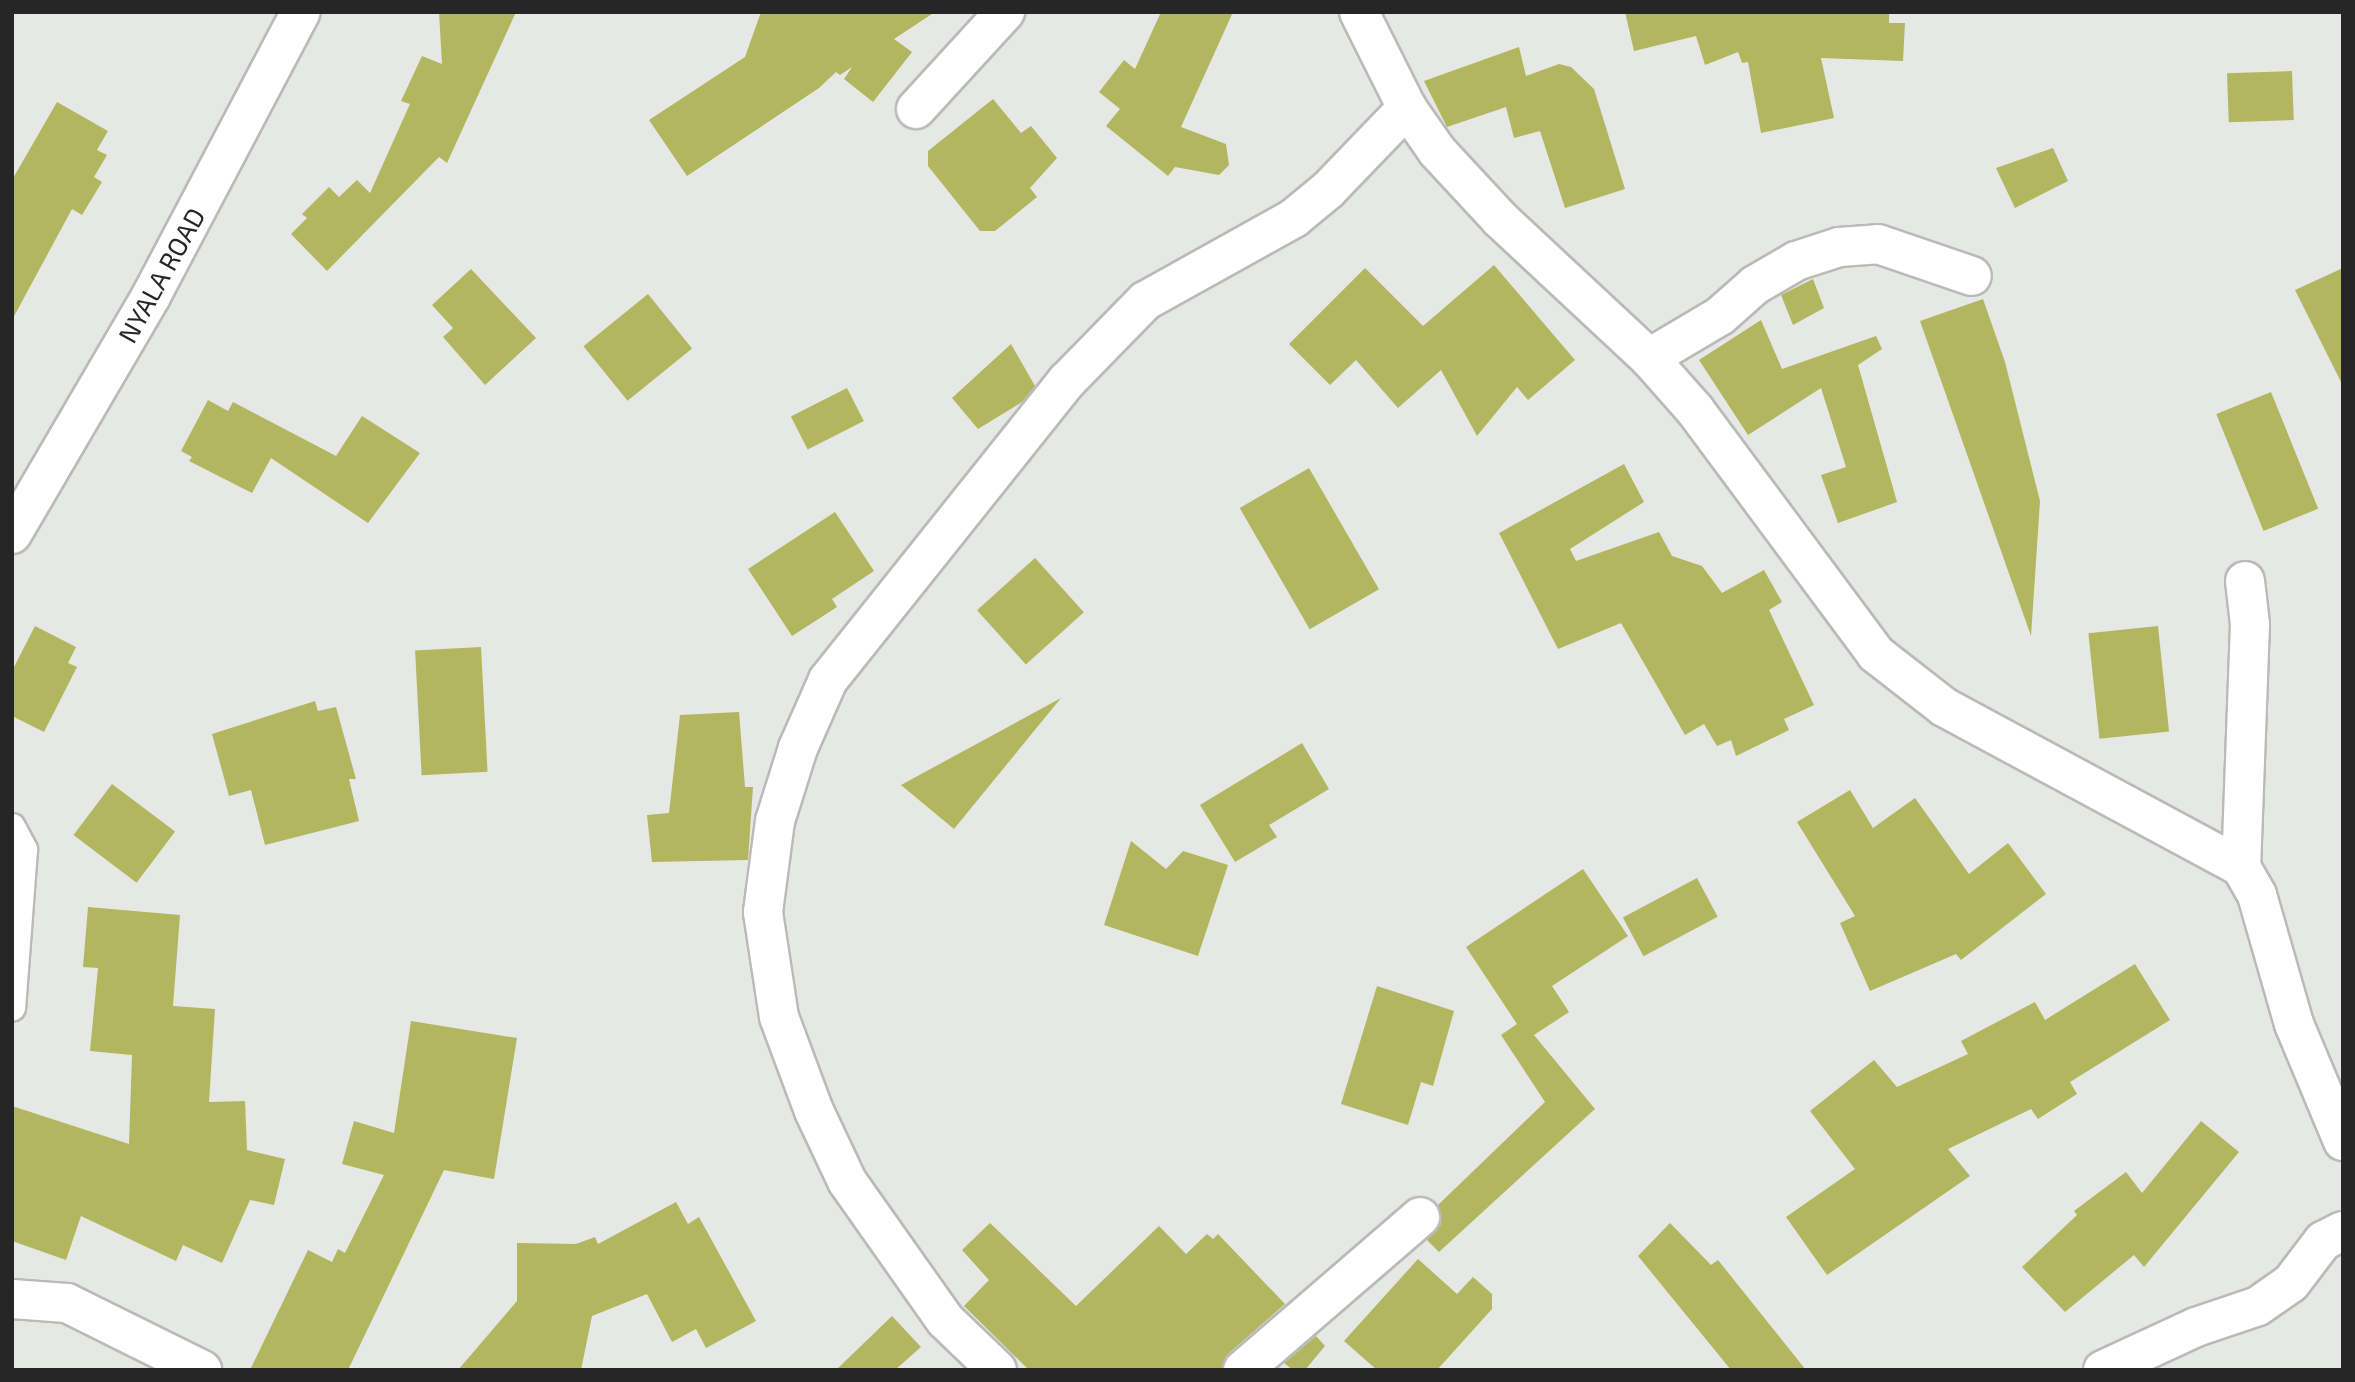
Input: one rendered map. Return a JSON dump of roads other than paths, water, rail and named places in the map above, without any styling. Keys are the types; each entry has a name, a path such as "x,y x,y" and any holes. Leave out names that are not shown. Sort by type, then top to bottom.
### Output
{"street":[{"name":"NYALA ROAD","path":"12,534 151,296 301,12"},
{"path":"916,109 1005,12"},
{"path":"1359,12 1407,108 1437,151 1500,219 1649,358 1695,410 1848,620 1884,661 1944,707 2241,867 2257,895 2294,1024 2343,1141"},
{"path":"997,1370 945,1320 847,1181 814,1111 779,1017 763,912 775,821 798,748 828,680 1067,381 1145,301 1294,218 1362,157 1407,108"},
{"path":"1649,358 1720,316 1755,285 1796,261 1839,247 1878,244 1972,276"},
{"path":"2241,867 2250,637 2245,582"},
{"path":"1243,1370 1420,1217"},
{"path":"2103,1370 2196,1327 2258,1306 2291,1283 2323,1241 2343,1231"},
{"path":"12,1299 67,1303 202,1370"}],"lane":[{"path":"12,827 24,850 12,1008"}]}
